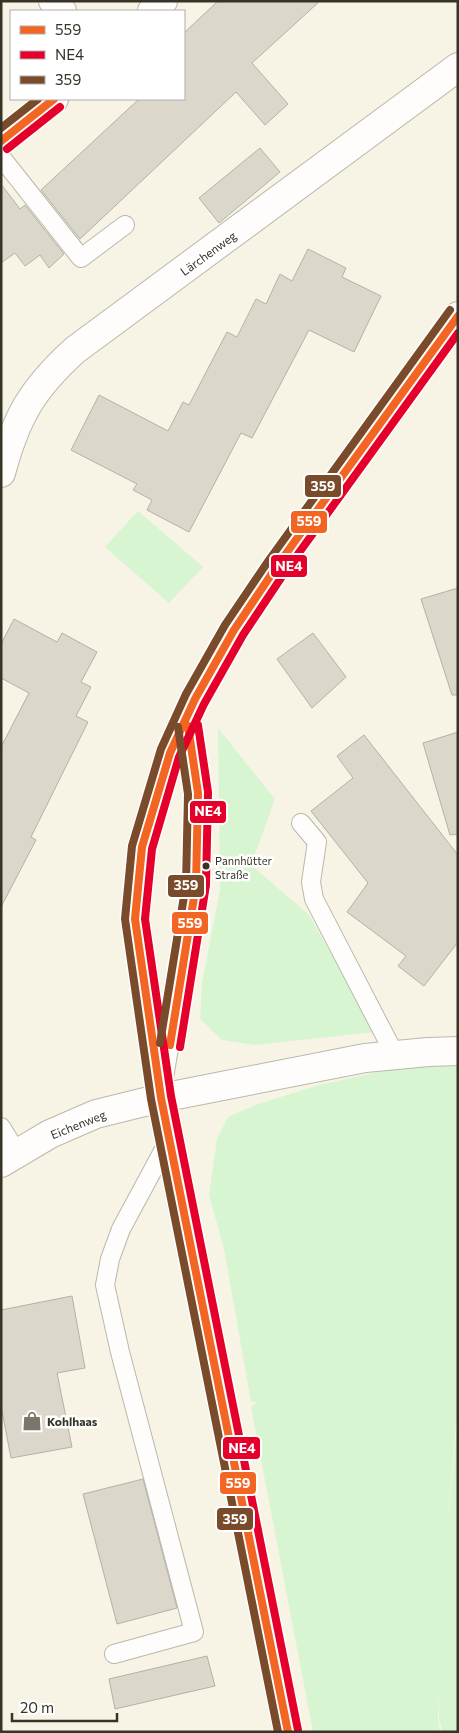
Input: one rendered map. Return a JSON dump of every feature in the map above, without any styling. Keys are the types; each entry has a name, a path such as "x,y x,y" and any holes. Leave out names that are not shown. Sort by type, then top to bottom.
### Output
{"street":[{"path":"153,10 163,1"},
{"name":"Lärchenweg","path":"1,473 12,436 33,394 75,350 458,67"},
{"path":"1,141 53,100"},
{"path":"288,1732 160,1098 135,919 142,847 170,753 187,716 234,630 277,566 458,316"},
{"path":"160,1098 365,1058 458,1051"},
{"name":"Eichenweg","path":"9,1158 50,1134 96,1114 160,1098"}],"lane":[{"path":"1,157 81,258 125,224"},
{"path":"160,1098 179,998 196,885 198,793 187,716"},
{"path":"301,823 317,842 310,882 314,899 395,1055"},
{"path":"1,1127 9,1158"},
{"path":"114,1654 194,1632 120,1352 105,1285 110,1259 121,1229 169,1140"}],"green space":[{"path":"138,511 203,567 169,603 105,547"},
{"path":"218,728 275,799 251,865 309,915 375,1032 255,1045 222,1040 200,1019 202,983 220,890"},
{"path":"458,1063 458,1402 446,1538 458,1416 458,1732 442,1732 439,1718 438,1692 438,1719 440,1732 313,1732 251,1407 257,1402 251,1402 224,1249 209,1195 217,1139 228,1117 258,1104 319,1085 414,1064"}],"building":[{"path":"218,1 320,1 252,63 288,104 265,125 236,92 80,239 41,190 138,100 185,100 185,32"},
{"path":"260,148 280,172 219,223 199,198"},
{"path":"1,184 20,209 25,205 64,254 49,268 40,255 25,266 15,253 1,263"},
{"path":"308,249 346,268 342,277 381,296 354,352 309,330 252,438 241,433 189,532 147,510 152,500 133,490 137,484 71,450 99,395 168,431 183,402 189,405 227,332 237,337 256,299 266,304 280,274 292,281"},
{"path":"458,588 458,695 452,695 421,599"},
{"path":"14,619 57,642 62,633 97,652 81,682 91,687 76,716 88,722 31,837 36,840 1,907 1,747 29,693 1,678 1,644"},
{"path":"313,633 346,677 312,708 277,659"},
{"path":"458,732 458,834 450,835 423,743"},
{"path":"364,735 458,855 458,942 424,986 398,966 406,956 347,912 368,883 311,811 353,778 337,756"},
{"path":"72,1296 85,1368 57,1373 72,1447 11,1458 1,1406 1,1310"},
{"path":"143,1479 177,1608 117,1624 83,1494"},
{"path":"207,1656 215,1686 115,1709 109,1679"}],"transit line":[{"name":"359","path":"1,128 37,100"},
{"name":"559","path":"1,141 53,100"},
{"name":"NE4","path":"7,149 60,107"},
{"name":"359","path":"278,1732 151,1099 125,919 132,846 161,749 186,694 225,625 269,560 450,310"},
{"name":"559","path":"288,1732 161,1098 135,919 142,847 170,753 195,699 234,630 277,566 458,316"},
{"name":"NE4","path":"298,1730 171,1096 145,919 152,849 179,757 204,704 243,635 285,572 458,333"},
{"name":"NE4","path":"180,1047 206,885 208,792 198,725"},
{"name":"559","path":"170,1045 196,885 198,793 188,726"},
{"name":"359","path":"160,1043 186,884 188,794 178,727"}],"place":[{"name":"Pannhütter Straße","path":"206,866"},
{"name":"Kohlhaas","path":"32,1421"}]}
